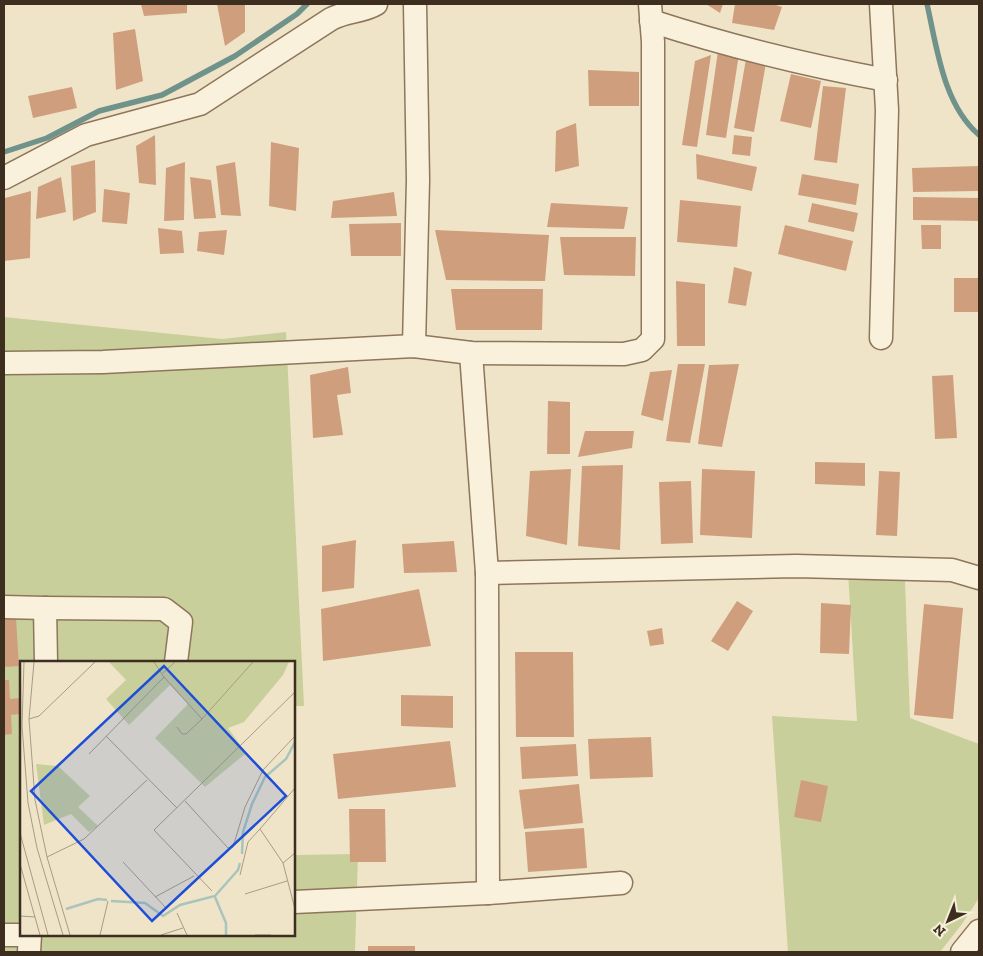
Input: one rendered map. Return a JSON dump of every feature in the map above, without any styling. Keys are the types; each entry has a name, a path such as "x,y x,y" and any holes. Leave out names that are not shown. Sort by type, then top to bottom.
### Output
{"street":[{"path":"4,178 86,135 200,104 341,8 370,8 376,4"},
{"path":"414,346 418,180 416,4"},
{"path":"881,338 886,80 882,4"},
{"path":"4,363 103,362 414,346 471,353 624,354 642,350 653,339 650,12 689,33 814,66 886,80"},
{"path":"471,353 487,573 488,893"},
{"path":"487,573 796,566 952,570 979,578"},
{"path":"4,607 164,609 181,622 176,661"},
{"path":"45,608 46,661"},
{"path":"295,902 488,893 621,883"},
{"path":"962,952 979,931"},
{"path":"4,934 20,935"},
{"path":"29,952 30,936"}],"green space":[{"path":"4,317 222,339 286,332 304,706 295,706 295,661 20,661 20,936 295,936 295,855 358,854 355,952 4,952"},
{"path":"848,572 905,581 910,718 979,744 979,898 940,952 788,952 772,716 857,721"}],"building":[{"path":"141,4 187,4 187,13 144,16"},
{"path":"217,4 245,4 245,32 225,46"},
{"path":"706,4 723,4 720,13"},
{"path":"735,4 773,4 782,7 774,30 732,23"},
{"path":"135,29 143,81 116,90 113,33"},
{"path":"718,51 739,54 726,138 706,135"},
{"path":"711,55 697,147 682,145 695,61"},
{"path":"746,59 766,63 754,132 734,128"},
{"path":"588,70 639,72 639,106 589,106"},
{"path":"791,74 821,81 811,128 780,121"},
{"path":"823,86 846,88 837,163 814,160"},
{"path":"72,87 77,108 33,118 28,96"},
{"path":"576,123 579,166 555,172 556,131"},
{"path":"155,135 156,185 139,183 136,146"},
{"path":"734,135 752,137 750,156 732,154"},
{"path":"271,142 299,148 296,211 269,206"},
{"path":"696,154 757,167 752,191 697,179"},
{"path":"95,160 96,212 73,221 71,166"},
{"path":"185,162 184,220 164,221 166,168"},
{"path":"235,162 241,216 221,215 216,166"},
{"path":"979,166 979,191 913,192 912,168"},
{"path":"802,174 859,184 856,205 798,195"},
{"path":"61,177 66,212 36,219 38,187"},
{"path":"190,177 211,180 216,218 194,219"},
{"path":"104,189 130,193 127,224 102,222"},
{"path":"31,191 30,258 4,261 5,198"},
{"path":"394,192 397,216 331,218 333,201"},
{"path":"913,197 979,198 979,221 913,220"},
{"path":"680,200 741,206 737,247 677,242"},
{"path":"551,203 628,207 624,229 547,227"},
{"path":"812,203 858,213 854,232 808,222"},
{"path":"401,223 401,256 351,256 349,224"},
{"path":"785,225 853,241 846,271 778,254"},
{"path":"921,225 941,225 941,249 922,249"},
{"path":"158,228 182,231 184,253 160,254"},
{"path":"227,230 224,255 197,251 199,232"},
{"path":"435,230 549,235 545,281 446,280"},
{"path":"560,237 636,237 635,276 564,275"},
{"path":"734,267 752,272 746,306 728,303"},
{"path":"954,278 979,278 979,312 954,312"},
{"path":"676,281 705,284 705,346 677,346"},
{"path":"451,289 543,289 542,330 456,330"},
{"path":"678,364 705,364 690,443 666,441"},
{"path":"739,364 722,447 698,444 709,365"},
{"path":"348,367 351,393 337,395 343,435 313,438 310,375"},
{"path":"672,370 663,421 641,415 650,372"},
{"path":"953,375 957,438 935,439 932,376"},
{"path":"548,401 570,402 570,454 547,454"},
{"path":"585,431 634,431 632,448 578,457"},
{"path":"815,462 865,463 865,486 815,484"},
{"path":"623,465 620,550 578,546 582,466"},
{"path":"571,469 567,545 526,536 530,471"},
{"path":"702,469 755,471 752,538 700,535"},
{"path":"879,471 900,472 897,536 876,535"},
{"path":"691,481 693,543 661,544 659,482"},
{"path":"356,540 354,588 322,592 322,546"},
{"path":"454,541 457,572 404,573 402,544"},
{"path":"419,589 431,646 323,661 321,609"},
{"path":"737,601 753,611 728,651 711,641"},
{"path":"821,603 851,605 849,654 820,653"},
{"path":"924,604 963,608 953,719 914,715"},
{"path":"16,618 19,666 4,667 4,619"},
{"path":"662,628 664,644 650,646 647,631"},
{"path":"515,652 573,652 574,737 516,737"},
{"path":"4,680 9,680 10,699 20,698 20,714 11,715 12,734 4,735"},
{"path":"401,695 453,696 453,728 401,726"},
{"path":"651,737 653,777 590,779 588,739"},
{"path":"450,741 456,787 338,799 333,754"},
{"path":"576,744 578,776 522,779 520,747"},
{"path":"801,780 828,786 821,822 794,817"},
{"path":"579,784 583,823 524,829 519,790"},
{"path":"349,809 385,809 386,862 350,862"},
{"path":"584,828 587,868 528,872 525,832"},
{"path":"368,946 415,946 415,952 368,952"}],"waterway":[{"path":"4,152 47,138 99,111 162,95 235,56 297,14 307,4"},
{"path":"927,4 938,57 949,92 957,108 979,135"}]}
